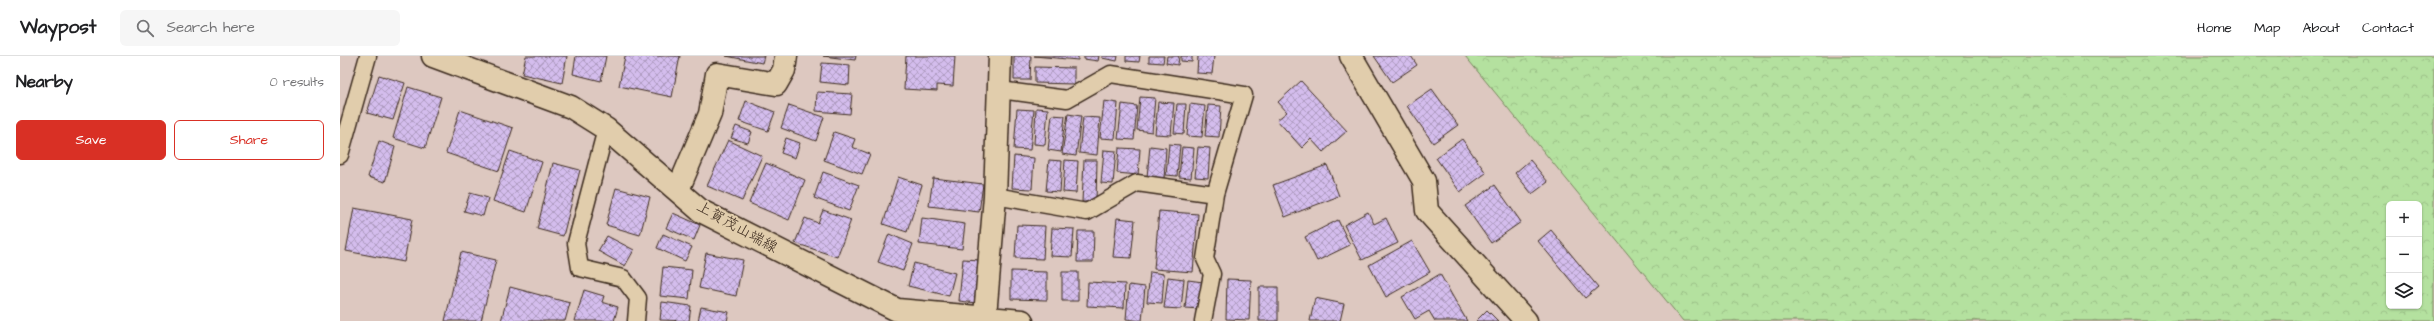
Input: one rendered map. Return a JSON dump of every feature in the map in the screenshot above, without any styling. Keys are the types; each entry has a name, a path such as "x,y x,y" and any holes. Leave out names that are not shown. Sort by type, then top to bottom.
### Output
{"street":[{"name":"上賀茂山端線","path":"433,56 571,107 606,129 701,211 896,315 985,316 1022,321"},
{"path":"678,190 710,114 717,74 776,84 784,70 786,56"},
{"path":"985,316 995,196 1000,90 1000,56"},
{"path":"1351,56 1424,181 1427,211 1526,321"}],"lane":[{"path":"340,155 368,56"},
{"path":"1000,90 1067,99 1111,74 1244,95 1215,194 1205,259 1212,274 1203,321"},
{"path":"606,129 576,243 580,268 623,278 638,298 636,321"},
{"path":"995,196 1087,212 1137,183 1215,194"}],"green space":[{"path":"1465,56 2434,56 2434,321 1683,321"}],"building":[{"path":"526,56 567,56 562,83 522,74"},
{"path":"576,56 606,56 601,81 573,74"},
{"path":"625,56 680,56 672,97 619,86"},
{"path":"726,56 764,56 762,63"},
{"path":"823,56 856,56 855,60"},
{"path":"906,56 955,56 953,86 937,85 937,91 904,89"},
{"path":"1014,56 1031,56 1030,80 1014,80"},
{"path":"1034,56 1078,56 1078,60"},
{"path":"1084,56 1099,56 1098,61 1084,59"},
{"path":"1102,56 1118,56 1117,61 1102,58"},
{"path":"1126,56 1140,56 1139,62 1126,61"},
{"path":"1149,56 1164,56 1163,63 1149,62"},
{"path":"1167,56 1179,56 1178,65 1166,63"},
{"path":"1181,56 1192,56 1192,62 1181,61"},
{"path":"1198,56 1214,56 1212,74 1197,73"},
{"path":"1374,56 1411,56 1417,65 1392,82"},
{"path":"822,63 850,65 849,85 820,82"},
{"path":"1035,67 1074,68 1074,84 1035,83"},
{"path":"379,75 405,83 393,120 367,113"},
{"path":"1301,81 1347,131 1323,152 1311,139 1302,148 1277,120 1287,112 1278,102"},
{"path":"408,87 441,97 425,148 393,138"},
{"path":"1432,89 1458,125 1433,143 1407,106"},
{"path":"817,92 852,94 850,114 816,111"},
{"path":"1140,97 1155,98 1152,132 1137,130"},
{"path":"746,101 775,112 768,131 739,121"},
{"path":"1104,101 1118,103 1115,139 1100,138"},
{"path":"1158,102 1174,103 1171,135 1155,134"},
{"path":"1122,104 1137,106 1134,140 1118,139"},
{"path":"1177,104 1186,104 1184,134 1174,133"},
{"path":"1190,104 1205,106 1202,137 1187,136"},
{"path":"789,105 824,117 816,141 781,128"},
{"path":"1208,105 1221,106 1219,137 1205,136"},
{"path":"1036,108 1048,109 1045,145 1034,144"},
{"path":"1017,109 1034,110 1030,150 1014,149"},
{"path":"460,110 513,128 499,171 446,153"},
{"path":"1068,114 1081,116 1076,156 1062,154"},
{"path":"1052,115 1065,116 1061,152 1048,150"},
{"path":"1083,117 1100,118 1097,155 1079,153"},
{"path":"736,126 752,132 748,143 731,138"},
{"path":"834,132 855,139 852,147 870,154 862,174 824,160"},
{"path":"786,138 800,143 795,158 781,153"},
{"path":"1462,139 1486,173 1460,192 1436,158"},
{"path":"728,140 762,156 742,201 707,186"},
{"path":"379,141 395,147 385,182 368,177"},
{"path":"1169,144 1180,145 1177,176 1166,175"},
{"path":"1150,146 1166,148 1164,179 1147,177"},
{"path":"1182,147 1194,148 1191,178 1179,177"},
{"path":"1198,147 1210,148 1208,178 1195,177"},
{"path":"1119,148 1140,149 1138,175 1117,173"},
{"path":"1104,150 1116,151 1113,184 1101,183"},
{"path":"510,151 542,162 526,212 493,201"},
{"path":"1014,156 1034,158 1032,189 1012,188"},
{"path":"1049,160 1062,161 1060,192 1046,191"},
{"path":"1065,160 1078,161 1076,193 1063,192"},
{"path":"1084,160 1097,160 1096,202 1082,202"},
{"path":"1530,160 1548,182 1532,194 1515,173"},
{"path":"553,163 580,170 563,236 537,229"},
{"path":"766,163 805,180 789,220 749,203"},
{"path":"1327,165 1339,196 1285,217 1273,185"},
{"path":"823,172 859,185 849,211 814,198"},
{"path":"898,177 922,185 907,232 883,224"},
{"path":"933,178 983,184 979,212 929,206"},
{"path":"1495,185 1521,222 1491,243 1465,206"},
{"path":"616,188 650,197 640,235 606,225"},
{"path":"470,193 488,198 483,216 464,211"},
{"path":"354,208 412,219 404,262 346,251"},
{"path":"823,210 851,220 837,257 795,243 805,218 818,223"},
{"path":"1159,211 1198,214 1193,272 1154,269"},
{"path":"1368,212 1374,224 1386,218 1398,243 1362,260 1344,225"},
{"path":"673,213 700,225 694,240 666,228"},
{"path":"922,218 965,224 962,249 919,244"},
{"path":"1117,218 1135,220 1131,258 1113,257"},
{"path":"1338,220 1350,245 1317,261 1305,237"},
{"path":"1017,225 1045,226 1043,259 1015,258"},
{"path":"1052,228 1074,229 1072,257 1050,256"},
{"path":"1551,230 1598,287 1585,298 1538,241"},
{"path":"1078,231 1094,231 1093,262 1077,262"},
{"path":"663,234 692,247 685,261 657,248"},
{"path":"889,234 913,244 903,271 878,262"},
{"path":"607,236 634,250 625,266 598,251"},
{"path":"1412,241 1430,272 1386,297 1369,265"},
{"path":"461,252 496,260 481,321 445,321"},
{"path":"706,253 743,260 736,296 699,288"},
{"path":"963,259 981,260 977,303 959,301"},
{"path":"914,263 955,273 949,296 908,286"},
{"path":"663,267 692,270 689,299 660,296"},
{"path":"1011,271 1047,272 1047,300 1011,299"},
{"path":"1062,272 1078,272 1078,301 1062,301"},
{"path":"1150,272 1164,274 1162,303 1147,302"},
{"path":"1440,274 1467,321 1435,321 1429,311 1415,319 1402,297"},
{"path":"1168,277 1184,279 1181,309 1164,308"},
{"path":"1227,279 1251,280 1249,320 1226,319"},
{"path":"1188,280 1203,282 1200,309 1185,308"},
{"path":"1088,282 1125,284 1124,308 1087,306"},
{"path":"1129,285 1145,287 1142,321 1126,319"},
{"path":"510,287 570,303 565,321 501,321"},
{"path":"1259,287 1278,287 1278,321 1259,321"},
{"path":"584,290 604,296 602,302 618,307 614,321 575,321"},
{"path":"1315,298 1344,304 1340,321 1310,321"},
{"path":"662,302 691,306 689,321 660,320"},
{"path":"701,307 729,312 727,321 698,321"},
{"path":"1487,310 1498,321 1476,321"}]}
